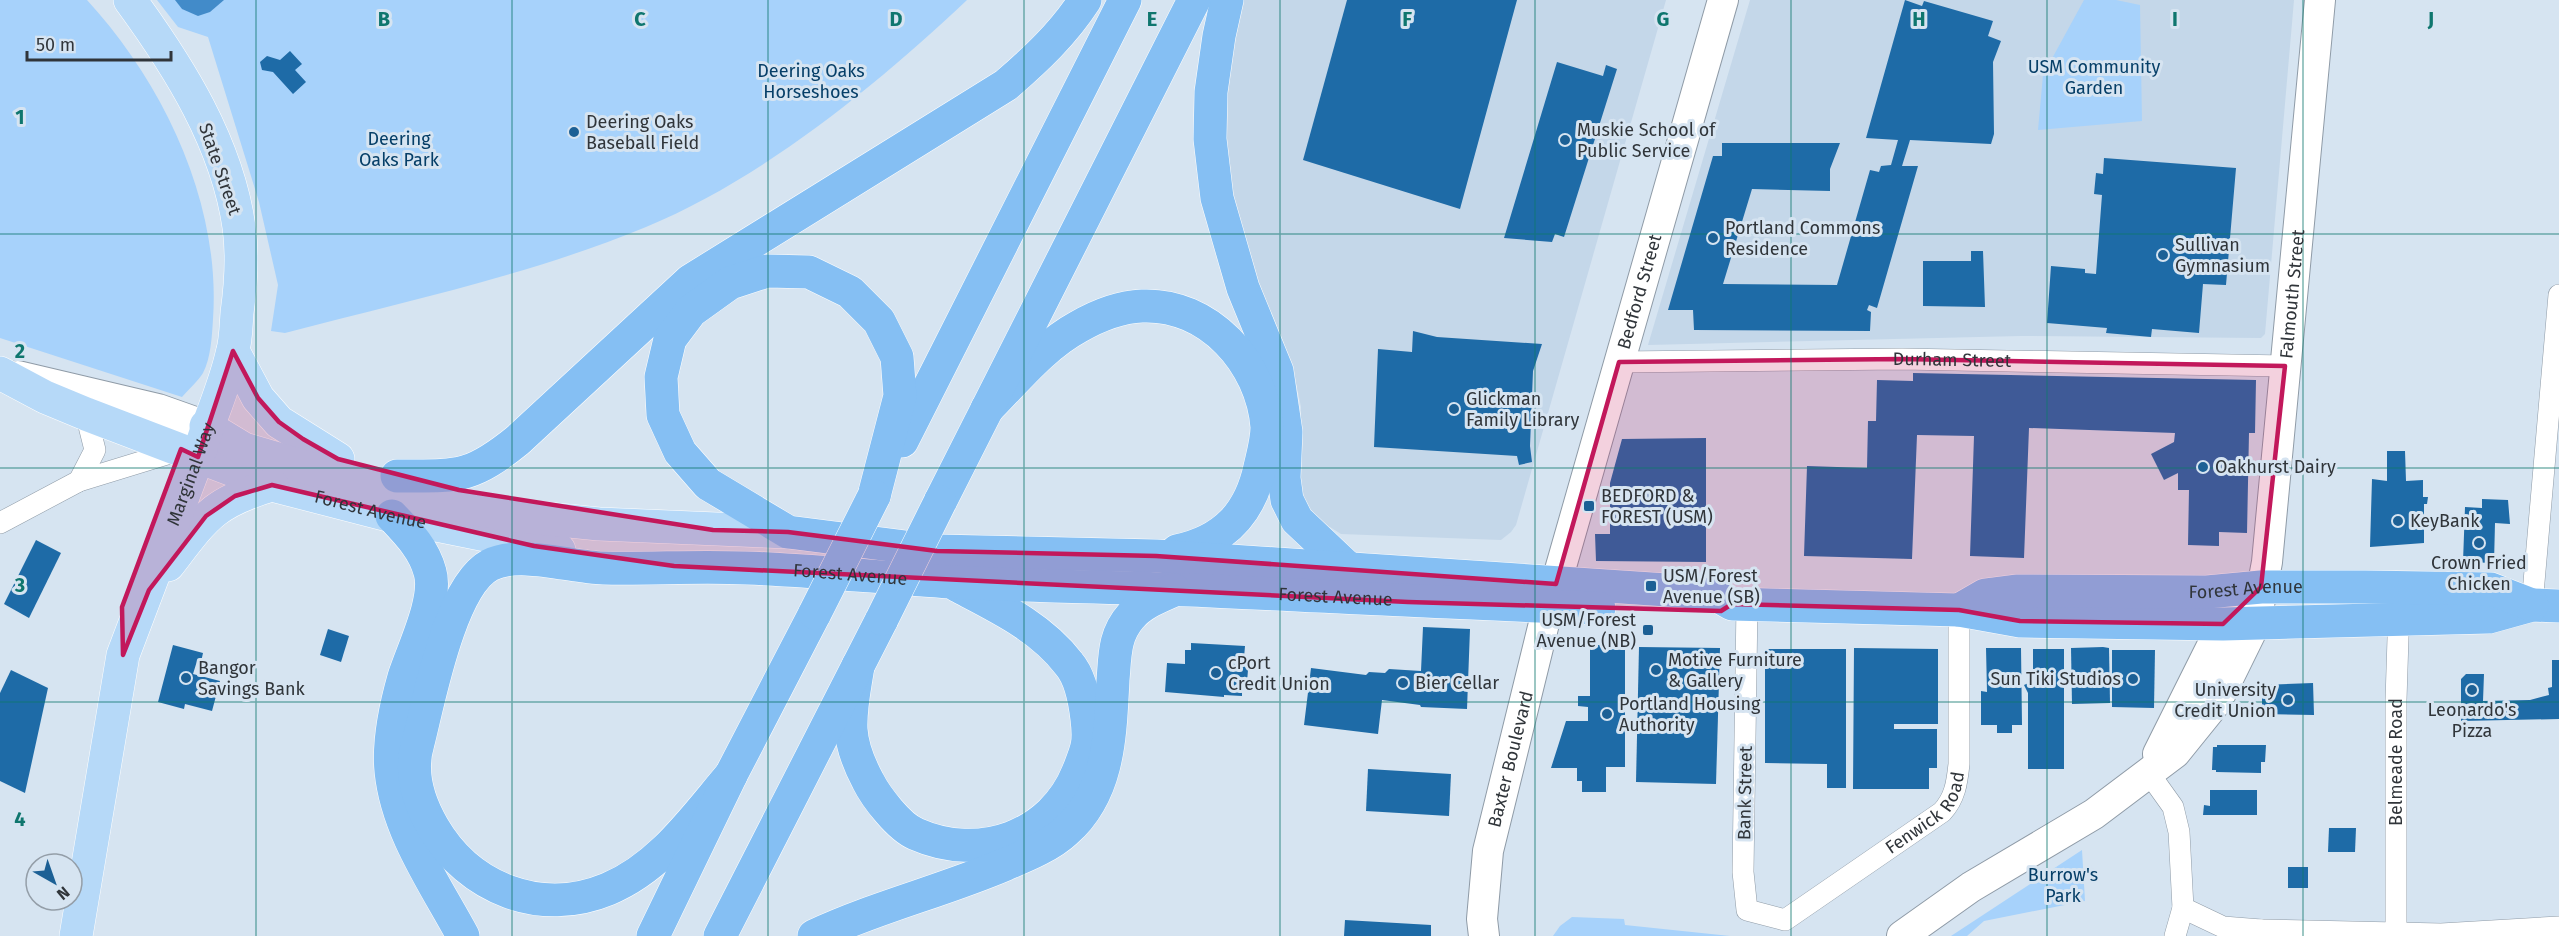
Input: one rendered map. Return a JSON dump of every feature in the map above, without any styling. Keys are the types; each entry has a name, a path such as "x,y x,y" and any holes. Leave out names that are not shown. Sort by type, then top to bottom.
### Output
{"highway":[{"path":"398,476 470,473 491,462 518,440 690,281 1006,85 1041,56 1072,19 1084,0"},
{"path":"653,936 731,775 1125,0"},
{"path":"720,936 1194,0"},
{"path":"1227,0 1218,36 1211,92 1210,139 1217,198 1243,288 1277,371 1286,432 1284,478 1287,500 1302,526 1349,569"},
{"path":"788,532 708,484 680,452 663,415 661,377 670,339 691,311 730,283 767,271 809,273 850,292 879,321 897,357 900,396 874,496"},
{"path":"987,409 1056,342 1076,328 1119,310 1142,306 1166,308 1189,314 1219,333 1244,360 1263,404 1266,434 1257,478 1248,504 1229,529 1202,545 1156,556"},
{"path":"392,516 415,540 431,573 431,596 398,700 392,745 394,790 408,832 463,936"},
{"name":"Forest Avenue","path":"788,532 938,550 1156,556 1349,569 1552,595"},
{"path":"674,566 602,568 505,558 483,568 466,590 453,613 412,761 421,806 444,846 478,877 498,888 529,899 551,901 586,896 608,889 648,866 665,851 731,775"},
{"name":"Forest Avenue","path":"674,566 751,568 951,582 1174,590 1552,595 1682,591 1718,596 1739,604 1959,610 2020,621 2223,624 2399,604"},
{"path":"858,666 851,731 861,767 876,798 914,834 954,846 1000,843 1038,826 1070,791 1090,742 1085,700 1070,665 1039,634 1024,622 951,582"},
{"name":"Forest Avenue","path":"1959,610 1986,595 2016,591 2207,592 2261,587 2489,617 2546,606"},
{"path":"814,936 850,919 980,875 1025,856 1066,831 1094,795 1109,749 1116,642 1132,614 1149,602 1174,590"}],"main road":[{"name":"State Street","path":"130,0 171,57 190,90 219,156 235,206 241,258 233,351 222,392 206,426"},
{"name":"Bedford Street","path":"1552,595 1724,0"},
{"name":"Falmouth Street","path":"1902,936 1971,887 2094,814 2175,753 2217,700 2256,621 2267,562 2320,0"},
{"path":"233,351 258,398 279,422 338,459"},
{"name":"Forest Avenue","path":"0,373 158,410 206,426 244,449 394,493 509,515 713,530 788,532"},
{"name":"Forest Avenue","path":"0,373 45,397 86,414 272,485 392,516 534,546 674,566"},
{"path":"206,426 235,427 398,476 459,490 713,530"},
{"name":"Marginal Way","path":"76,936 123,655 122,606 189,453 206,426"},
{"name":"Marginal Way","path":"123,655 149,590 189,453"},
{"path":"149,590 206,516 234,496 272,485"},
{"path":"2148,772 2223,624 2261,587"},
{"name":"Baxter Boulevard","path":"1484,936 1482,919 1488,851 1552,595"}],"street":[{"path":"2546,606 2559,295"},
{"name":"Durham Street","path":"1619,362 1902,359 2285,366"},
{"path":"79,481 95,450 86,414"},
{"path":"0,523 79,481 189,453"},
{"name":"Bank Street","path":"1739,604 1743,872 1747,910"},
{"name":"Belmeade Road","path":"2396,935 2396,700 2399,604"},
{"name":"Fenwick Road","path":"1747,910 1785,920 1942,812 1951,802 1957,784 1959,764 1959,610"},
{"path":"2148,772 2173,807 2179,832 2183,908 2175,936"},
{"path":"2183,908 2223,927 2255,933 2396,935 2514,932 2559,927"}],"highlighted area":[{"path":"233,351 258,398 279,422 303,439 338,459 459,490 713,530 788,532 937,551 1156,556 1556,584 1619,362 1902,359 2285,366 2261,587 2223,624 2020,621 1959,610 1732,604 1721,611 1408,602 674,566 534,546 272,485 235,496 206,516 149,590 123,655 122,607 181,449 198,457"}],"shaded area":[{"path":"175,0 224,0 210,12 198,16 182,9"},
{"path":"1241,0 1666,0 1516,525 1501,540 1341,534 1330,527 1322,528 1305,504 1301,485 1301,407 1296,383 1273,330 1233,212 1224,113"},
{"path":"1750,0 2294,0 2265,334 2261,338 2021,336 1648,345"}],"green space":[{"path":"0,0 87,0 115,33 140,69 163,107 182,148 197,189 208,232 213,275 213,319 211,346 206,367 182,397 0,338"},
{"name":"Deering Oaks Park","path":"157,0 967,0 895,65 816,128 775,157 689,207 646,227 558,259 467,286 285,333 271,331 278,285 259,202 208,37 178,27"},
{"name":"USM Community Garden","path":"2084,0 2116,0 2140,5 2142,121 2038,130 2043,75"},
{"name":"Burrow's Park","path":"2082,850 2085,901 1984,921 1967,936 1951,936"},
{"path":"1572,917 1624,919 1625,925 1730,936 1553,936 1560,926"}],"building":[{"path":"1347,0 1517,0 1460,209 1303,160"},
{"name":"Portland Commons Residence","path":"1905,0 1922,6 1924,1 1993,21 1988,36 2001,41 1993,62 1994,134 1991,144 1910,140 1902,166 1918,166 1877,308 1869,305 1867,310 1871,312 1870,331 1694,330 1693,310 1668,310 1713,156 1722,156 1722,143 1840,143 1830,169 1830,191 1752,189 1723,284 1837,285 1870,170 1879,172 1881,166 1891,165 1898,140 1866,138"},
{"path":"290,51 302,64 295,70 306,82 293,94 273,72 262,70 260,62 267,56 280,60"},
{"name":"Muskie School of Public Service","path":"1557,62 1603,76 1606,65 1617,69 1564,237 1555,234 1552,242 1504,238"},
{"name":"Sullivan Gymnasium","path":"2104,158 2236,168 2226,285 2203,284 2199,333 2152,329 2151,337 2106,333 2107,328 2047,323 2051,266 2085,269 2085,273 2096,274 2102,195 2094,194 2096,173 2103,174"},
{"path":"1971,251 1983,251 1985,307 1923,306 1923,261 1971,261"},
{"name":"Glickman Family Library","path":"1413,331 1437,337 1542,344 1533,371 1530,446 1532,462 1519,465 1517,456 1374,447 1378,349 1412,352"},
{"name":"Oakhurst Dairy","path":"1913,373 2256,380 2255,433 2249,433 2247,533 2219,532 2219,546 2188,545 2189,490 2178,490 2178,473 2164,480 2151,454 2174,442 2175,433 2029,428 2024,558 1970,556 1974,436 1917,435 1912,559 1804,556 1807,466 1867,468 1868,421 1876,421 1877,380 1913,381"},
{"path":"1706,438 1706,562 1596,561 1595,534 1610,534 1610,483 1622,439"},
{"name":"KeyBank","path":"2387,451 2405,451 2406,481 2423,480 2423,497 2428,497 2427,504 2424,504 2424,543 2370,547 2372,479 2387,481"},
{"name":"Crown Fried Chicken","path":"2482,499 2508,500 2510,524 2495,523 2494,563 2463,562 2465,507 2482,508"},
{"path":"36,540 61,553 29,618 4,604"},
{"path":"1423,627 1470,629 1467,709 1421,707 1382,700 1378,734 1304,725 1311,668 1366,675 1369,672 1385,673 1389,669 1421,671"},
{"path":"328,629 349,636 341,662 320,655"},
{"name":"cPort Credit Union","path":"1191,643 1245,646 1244,658 1249,658 1247,682 1242,682 1242,696 1224,695 1224,697 1165,692 1167,663 1185,664 1185,650 1191,650"},
{"name":"Bangor Savings Bank","path":"173,645 203,653 201,662 197,661 193,674 220,681 212,711 185,704 184,709 158,702"},
{"name":"Portland Housing Authority","path":"1590,645 1625,645 1625,767 1606,767 1606,792 1582,792 1582,781 1577,781 1577,768 1551,768 1566,721 1588,721 1588,707 1578,706 1578,696 1590,696"},
{"path":"1639,647 1720,648 1716,784 1636,782"},
{"path":"1854,648 1938,649 1938,724 1894,724 1894,729 1937,729 1937,768 1929,768 1929,789 1853,789"},
{"path":"1986,648 2021,648 2022,725 2012,725 2012,733 1997,733 1997,725 1981,725 1981,691 1987,692"},
{"path":"2071,648 2109,648 2110,703 2072,704"},
{"path":"1765,649 1846,649 1846,788 1827,788 1827,764 1765,763"},
{"path":"2033,649 2064,649 2064,769 2028,769 2028,693 2024,685 2033,681"},
{"name":"Sun Tiki Studios","path":"2112,650 2155,650 2154,708 2112,707"},
{"path":"2552,660 2559,660 2559,719 2461,721 2461,679 2466,674 2484,674 2483,701 2530,700 2549,695 2548,688 2552,687"},
{"path":"11,670 48,688 25,793 0,781 0,693"},
{"name":"University Credit Union","path":"2313,683 2314,715 2262,714 2262,685"},
{"path":"2217,745 2266,745 2265,762 2261,762 2261,773 2212,770 2213,747"},
{"path":"1368,769 1451,774 1449,816 1366,811"},
{"path":"2210,790 2257,790 2257,815 2203,815 2204,805 2210,806"},
{"path":"2329,828 2356,828 2355,852 2328,852"},
{"path":"2288,867 2308,867 2308,888 2288,888"},
{"path":"1345,920 1431,925 1431,936 1344,936"}],"place":[{"name":"Deering Oaks Baseball Field","path":"574,132"},
{"name":"Muskie School of Public Service","path":"1565,140"},
{"name":"Portland Commons Residence","path":"1713,238"},
{"name":"Sullivan Gymnasium","path":"2163,255"},
{"name":"Glickman Family Library","path":"1454,409"},
{"name":"Oakhurst Dairy","path":"2203,467"},
{"name":"BEDFORD & FOREST (USM)","path":"1589,506"},
{"name":"KeyBank","path":"2398,521"},
{"name":"Crown Fried Chicken","path":"2479,543"},
{"name":"USM/Forest Avenue (SB)","path":"1651,586"},
{"name":"USM/Forest Avenue (NB)","path":"1648,630"},
{"name":"Motive Furniture & Gallery","path":"1656,670"},
{"name":"cPort Credit Union","path":"1216,673"},
{"name":"Bangor Savings Bank","path":"186,678"},
{"name":"Sun Tiki Studios","path":"2133,679"},
{"name":"Bier Cellar","path":"1403,683"},
{"name":"Leonardo's Pizza","path":"2472,690"},
{"name":"University Credit Union","path":"2288,700"},
{"name":"Portland Housing Authority","path":"1607,714"}],"park label":[{"name":"Deering Oaks Horseshoes","path":"811,82"}]}
